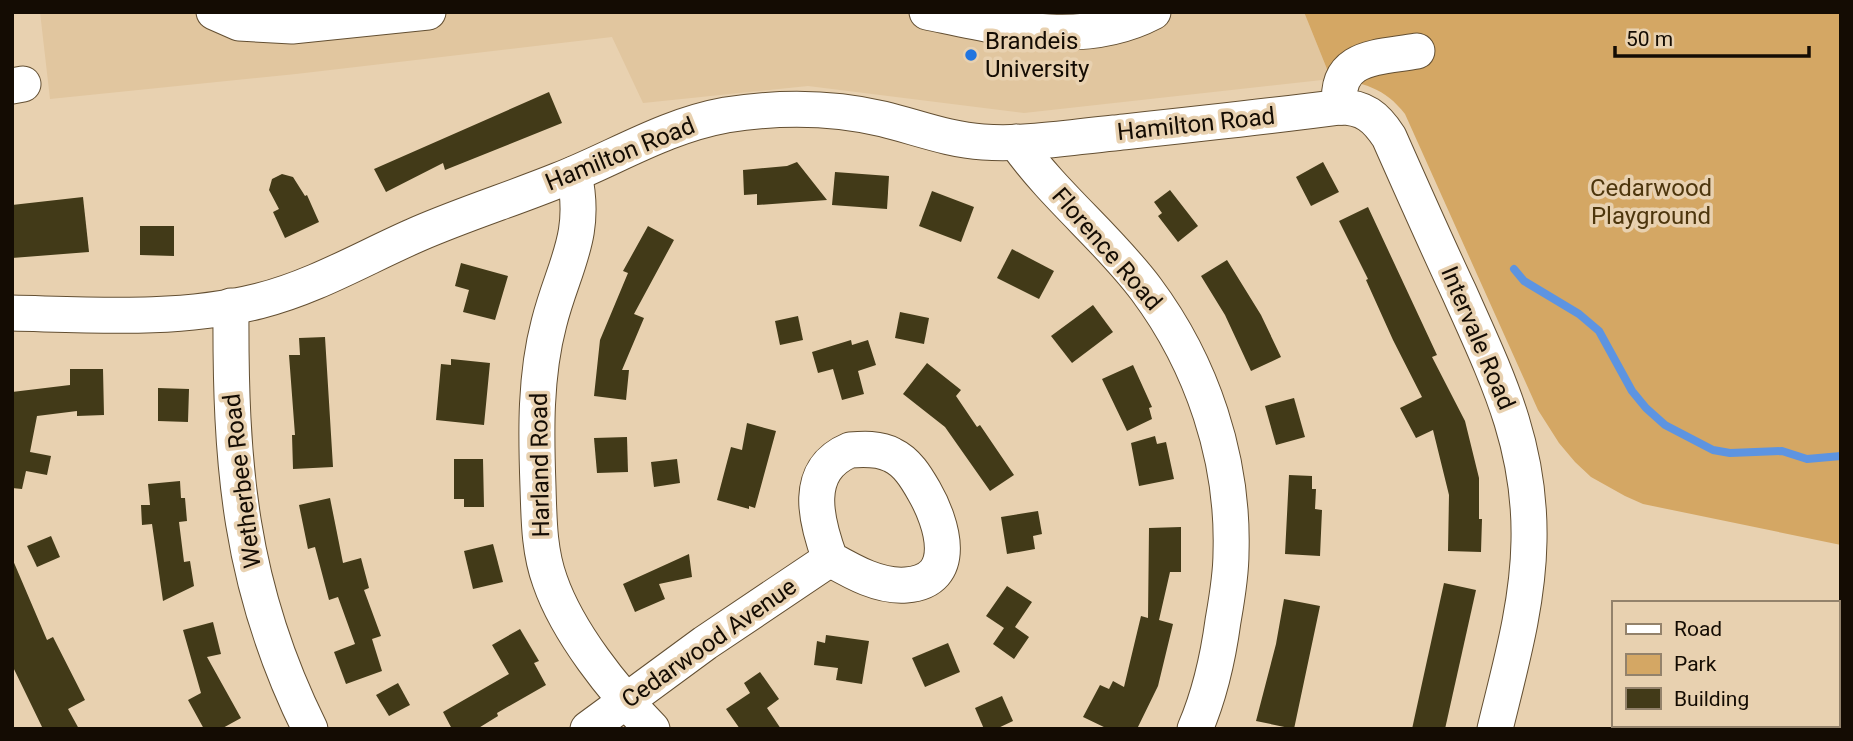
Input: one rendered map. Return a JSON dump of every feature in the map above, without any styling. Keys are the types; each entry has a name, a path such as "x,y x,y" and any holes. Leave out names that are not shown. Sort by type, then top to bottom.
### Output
{"street":[{"path":"214,12 239,23 266,19 292,26 429,12"},
{"path":"927,12 1018,29 1061,33 1099,31 1141,19 1153,12"},
{"path":"1355,111 1339,85 1349,69 1373,58 1417,51"},
{"name":"Hamilton Road","path":"12,313 122,315 260,301 310,284 426,231 574,174 669,130 748,112 840,112 880,118 967,141 1016,142 1355,111"},
{"name":"Intervale Road","path":"1355,111 1389,137 1491,365 1522,452 1527,487 1529,540 1526,580 1518,632 1495,729"},
{"name":"Florence Road","path":"1016,142 1043,176 1151,296 1185,350 1208,404 1225,478 1231,554 1217,656 1195,729"},
{"name":"Harland Road","path":"574,174 579,207 578,233 548,324 539,379 536,449 540,538 544,561 557,598 585,645 652,729"},
{"name":"Wetherbee Road","path":"231,306 232,431 243,524 267,629 310,729"},
{"name":"Cedarwood Avenue","path":"588,729 705,643 830,559"}],"shaded area":[{"name":"Brandeis University","path":"40,12 1304,12 1331,79 1024,113 808,86 643,103 612,37 296,74 50,99"}],"green space":[{"name":"Cedarwood Playground","path":"1304,12 1841,12 1841,545 1643,504 1591,477 1575,462 1538,410 1405,114 1381,92 1353,82 1331,79"}],"building":[{"path":"549,92 562,123 445,170 443,163 386,192 374,169"},
{"path":"797,162 827,200 757,205 757,194 744,195 743,170 787,166"},
{"path":"1323,162 1339,192 1311,206 1296,177"},
{"path":"835,172 889,176 887,209 832,205"},
{"path":"282,174 293,177 305,196 307,195 319,222 285,238 273,212 279,209 269,190 272,179"},
{"path":"1170,190 1198,226 1178,242 1158,216 1162,213 1154,202"},
{"path":"932,191 974,207 961,242 919,226"},
{"path":"83,197 89,252 12,258 12,205"},
{"path":"1368,207 1437,355 1432,357 1465,421 1479,478 1481,552 1448,551 1449,495 1433,430 1416,438 1400,408 1422,397 1339,221"},
{"path":"140,226 174,226 174,256 140,255"},
{"path":"648,226 674,240 634,314 644,318 622,370 629,370 626,400 594,396 600,340 628,273 623,271"},
{"path":"1012,249 1054,271 1039,299 997,278"},
{"path":"1227,260 1261,315 1281,357 1251,371 1225,315 1201,276"},
{"path":"461,263 508,276 495,320 463,312 469,290 455,286"},
{"path":"1093,305 1113,332 1072,363 1051,336"},
{"path":"900,312 929,318 924,344 895,338"},
{"path":"798,316 803,340 780,345 775,321"},
{"path":"325,337 333,467 293,469 292,435 295,435 289,355 300,355 299,338"},
{"path":"851,340 852,345 868,340 876,365 858,371 864,394 842,400 833,369 818,373 812,352"},
{"path":"451,359 490,363 484,425 436,420 441,364 451,365"},
{"path":"927,363 961,390 956,396 977,427 980,425 1014,475 990,491 945,427 903,394"},
{"path":"1133,365 1152,407 1149,408 1152,419 1127,431 1102,379"},
{"path":"70,369 103,369 104,415 77,416 77,411 37,416 30,452 51,456 47,475 26,471 22,489 12,488 12,392 70,385"},
{"path":"158,388 189,389 188,422 158,421"},
{"path":"1294,398 1305,437 1276,445 1265,406"},
{"path":"747,423 776,431 755,508 749,506 749,509 717,500 731,447 742,450"},
{"path":"1155,436 1157,444 1166,442 1174,479 1139,486 1131,443"},
{"path":"627,437 628,472 597,473 594,438"},
{"path":"454,459 483,459 484,507 464,507 464,499 454,499"},
{"path":"677,459 680,483 654,487 651,462"},
{"path":"1289,475 1312,476 1312,489 1316,489 1315,509 1322,510 1320,556 1285,554"},
{"path":"180,481 187,521 179,522 184,562 190,561 194,586 163,601 152,524 142,525 141,505 150,505 148,484"},
{"path":"330,498 343,563 361,558 369,588 364,590 381,636 372,639 382,671 346,684 334,652 355,644 338,597 329,600 315,547 308,549 299,505"},
{"path":"1038,511 1042,534 1033,536 1035,549 1007,554 1001,517"},
{"path":"1181,527 1181,572 1170,572 1159,620 1173,624 1158,686 1137,729 1108,729 1083,717 1100,685 1109,689 1113,681 1124,687 1141,616 1148,618 1149,528"},
{"path":"51,536 60,557 37,567 27,546"},
{"path":"493,544 503,582 473,589 464,551"},
{"path":"689,554 692,577 659,584 665,599 635,612 623,584"},
{"path":"12,558 47,640 53,637 85,700 68,709 79,729 43,729 12,665"},
{"path":"1444,583 1476,590 1445,729 1412,729"},
{"path":"1007,586 1032,602 1015,627 1029,637 1014,659 993,644 1004,628 986,616"},
{"path":"1284,599 1320,606 1294,729 1256,721 1276,644"},
{"path":"213,622 221,654 207,657 241,718 221,729 204,729 188,700 201,693 183,630"},
{"path":"520,629 539,661 534,663 546,685 497,713 498,716 477,729 452,729 443,712 509,674 492,645"},
{"path":"826,635 869,641 862,684 836,680 838,668 814,665 817,641 825,643"},
{"path":"948,643 960,672 925,687 912,658"},
{"path":"760,672 779,699 767,708 781,729 740,729 726,709 750,693 744,683"},
{"path":"398,683 410,705 389,716 376,695"},
{"path":"1002,696 1013,721 996,729 984,729 975,708"}],"waterway":[{"path":"1514,269 1524,281 1579,314 1599,331 1632,391 1665,425 1713,450 1730,453 1782,451 1807,459 1841,456"}],"place":[{"name":"Brandeis University","path":"971,55"}]}
